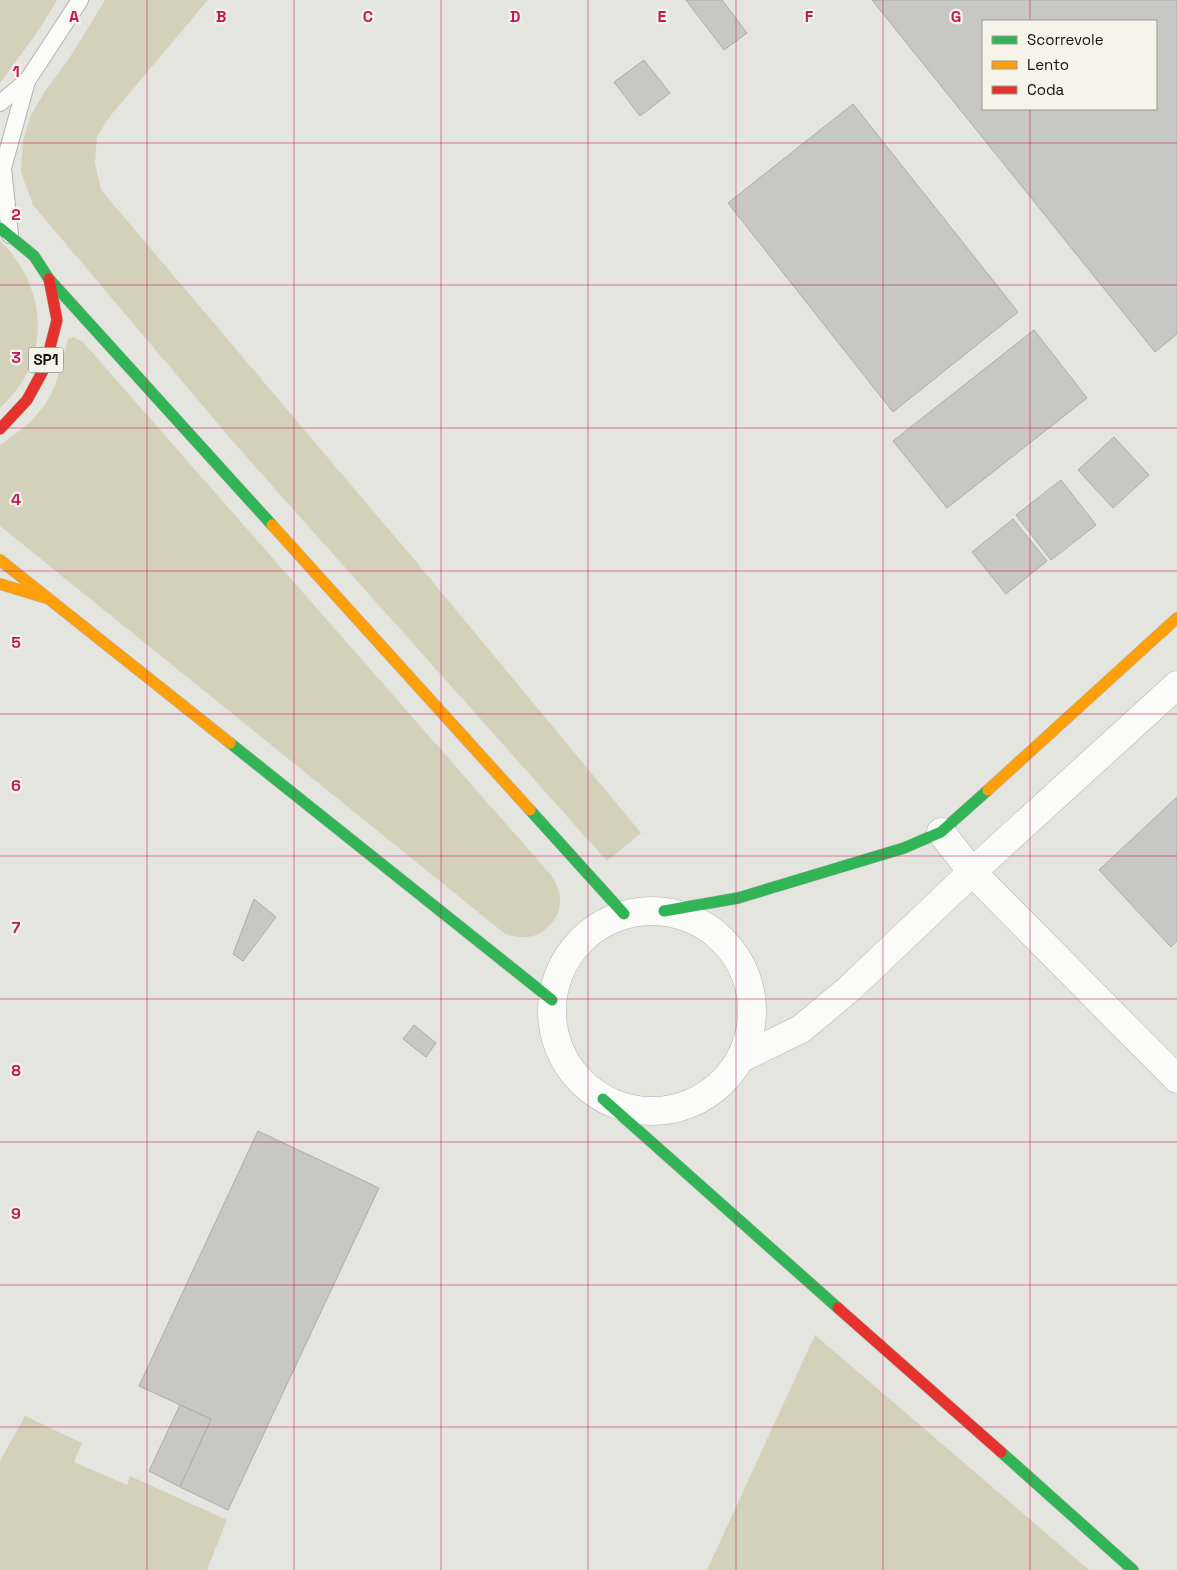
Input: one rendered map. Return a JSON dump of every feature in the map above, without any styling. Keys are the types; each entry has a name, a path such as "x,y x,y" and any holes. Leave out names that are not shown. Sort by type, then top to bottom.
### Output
{"street":[{"name":"SP1","path":"0,429 27,400 45,367 57,320 49,279 34,256 5,231"},
{"path":"49,279 624,914"},
{"path":"0,560 552,1000"},
{"path":"0,584 46,598"},
{"path":"1133,1570 603,1099 580,1081 563,1057 554,1029 552,1000 560,971 576,946 598,927 624,914 664,911 738,898 904,848 941,832 1177,618"},
{"path":"740,1060 800,1029 849,989 972,872 1177,685"},
{"path":"941,832 972,872 1177,1079"},
{"path":"603,1099 633,1110 664,1111 694,1102 720,1084 740,1060 751,1029 751,996 742,964 722,938 709,929 695,920 664,911"}],"lane":[{"path":"0,103 27,81 80,0"},
{"path":"5,231 3,168 27,81"}],"shaded area":[{"path":"0,0 57,0 39,30 0,83"},
{"path":"105,0 208,0 111,115 97,136 95,163 101,190 413,558 641,833 607,861 235,444 33,205 21,172 23,141 31,115"},
{"path":"0,241 23,270 36,304 38,322 33,358 26,375 14,393 0,408"},
{"path":"73,337 82,341 551,875 558,890 560,904 551,924 534,936 523,937 504,933 0,526 0,445 25,426 45,404 55,385 68,339"},
{"path":"815,1335 1089,1570 707,1570"},
{"path":"25,1416 82,1443 74,1462 127,1485 130,1476 227,1520 207,1570 0,1570 0,1461"}],"building":[{"path":"686,0 722,0 747,33 724,50"},
{"path":"872,0 1177,0 1177,334 1155,352"},
{"path":"644,60 670,93 640,116 614,82"},
{"path":"853,104 1018,312 893,412 728,203"},
{"path":"1034,330 1087,398 947,508 893,441"},
{"path":"1114,437 1149,475 1113,508 1078,470"},
{"path":"1061,480 1096,525 1051,560 1016,515"},
{"path":"1013,519 1047,561 1006,594 972,552"},
{"path":"1177,797 1177,941 1171,947 1099,870"},
{"path":"254,899 276,917 243,961 233,954"},
{"path":"414,1025 436,1043 426,1057 403,1039"},
{"path":"258,1131 379,1188 228,1510 180,1487 211,1419 139,1386"},
{"path":"180,1405 211,1419 180,1487 149,1471"}],"traffic: fast":[{"path":"0,228 34,256 49,279 272,525"},
{"path":"230,743 552,1000"},
{"path":"664,911 738,898 904,848 941,832 988,790"},
{"path":"530,810 624,914"},
{"path":"603,1099 838,1308"},
{"path":"1001,1452 1133,1570"}],"traffic: slow":[{"path":"272,525 530,810"},
{"path":"0,560 230,743"},
{"path":"0,584 46,598"},
{"path":"988,790 1177,618"}],"traffic: jam":[{"path":"0,429 27,400 45,367 57,320 49,279"},
{"path":"838,1308 1001,1452"}]}
